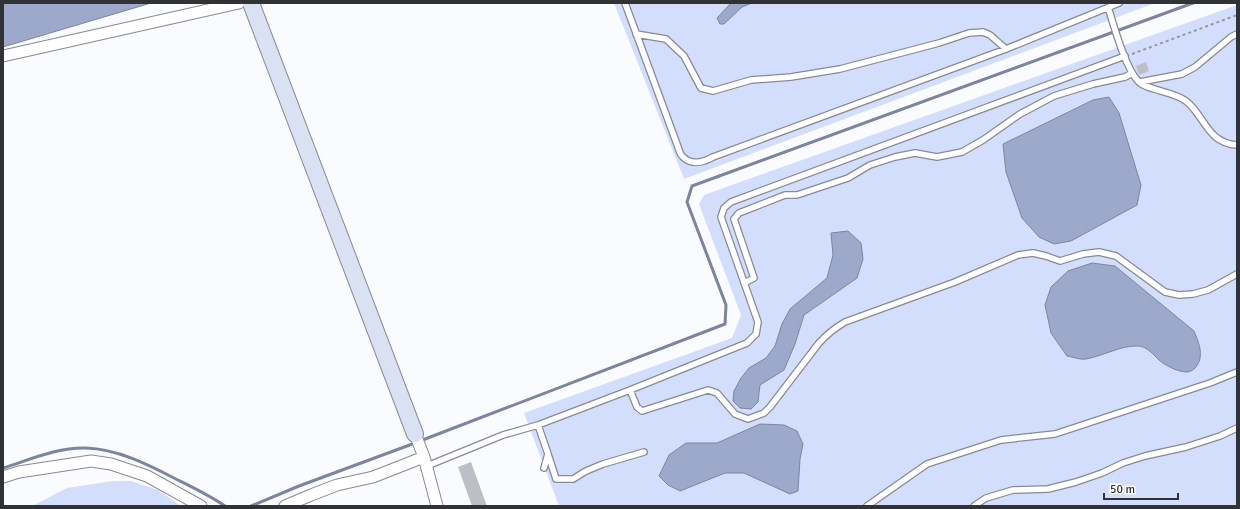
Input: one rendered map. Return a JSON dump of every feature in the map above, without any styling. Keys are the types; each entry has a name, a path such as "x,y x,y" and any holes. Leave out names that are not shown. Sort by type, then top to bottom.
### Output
{"street":[{"path":"3,56 239,3"},
{"path":"251,3 426,461 437,506"},
{"path":"3,477 19,472 90,461 111,464 147,476 201,506"},
{"path":"285,506 311,494 337,485 373,477 426,461"}],"lane":[{"path":"625,3 678,147 682,156 690,162 703,162 1006,48 1110,5 1119,3"},
{"path":"1110,5 1125,56 1132,73 1139,82 1155,89 1171,93 1185,100 1196,111 1201,121 1210,132 1220,140 1230,145 1237,145"},
{"path":"636,34 666,39 684,56 701,88 713,91 751,80 791,77 840,69 939,43 969,33 983,32 990,34 1006,48"},
{"path":"1139,82 1182,74 1195,67 1231,36 1237,34"},
{"path":"426,461 538,425 747,343 756,334 758,322 721,217 724,208 731,202 1125,56"},
{"path":"744,283 754,278 734,219 739,213 785,195 797,195 848,178 870,165 895,157 915,153 937,157 962,152 983,140 1020,114 1054,96 1093,84 1125,77 1132,73"},
{"path":"630,390 636,407 642,411 708,390 717,393 736,414 748,419 764,412 770,407 819,343 827,334 845,322 955,282 1018,255 1033,253 1046,256 1060,262 1083,254 1099,252 1116,256 1165,292 1179,295 1193,294 1208,290 1237,274"},
{"path":"867,506 927,464 1002,440 1055,434 1210,383 1237,372"},
{"path":"538,425 556,478 573,479 586,471 603,464 644,452"},
{"path":"974,506 986,498 1013,490 1048,488 1076,482 1130,461 1145,456 1186,447 1220,436 1237,428"},
{"path":"544,468 548,454"}],"path":[{"path":"1125,56 1237,15"}],"shaded area":[{"path":"3,3 151,3 3,47"},
{"path":"614,3 1155,3 684,179"},
{"path":"731,3 752,3 742,7 724,24 720,24 717,18"},
{"path":"1237,5 1237,506 559,506 524,413 732,338 741,315 699,204 704,195"},
{"path":"1109,97 1119,113 1141,185 1137,205 1071,241 1054,244 1039,237 1022,218 1006,172 1003,144 1093,100"},
{"path":"848,231 861,243 863,259 857,278 804,315 795,344 784,370 760,385 758,402 751,409 740,408 733,401 734,391 741,378 749,368 766,358 775,346 782,324 790,309 827,278 833,255 831,233"},
{"path":"1092,263 1115,266 1194,331 1200,350 1200,359 1195,368 1188,372 1176,370 1159,360 1147,349 1139,346 1126,347 1086,359 1067,356 1051,333 1045,305 1051,287 1068,271"},
{"path":"760,424 784,425 797,431 803,444 800,459 798,491 790,494 744,473 725,473 680,491 668,485 659,476 669,455 686,443 717,443"},
{"path":"113,481 131,481 158,490 181,506 32,506 67,488"}],"building":[{"path":"1146,62 1149,71 1139,75 1136,66"},
{"path":"471,462 487,506 472,506 458,467"}],"waterway":[{"path":"420,441 725,324 726,305 687,202 692,186 1193,3"},
{"path":"251,506 299,486 415,443"},
{"path":"3,468 54,452 75,448 98,449 132,458 200,491 225,506"}]}
